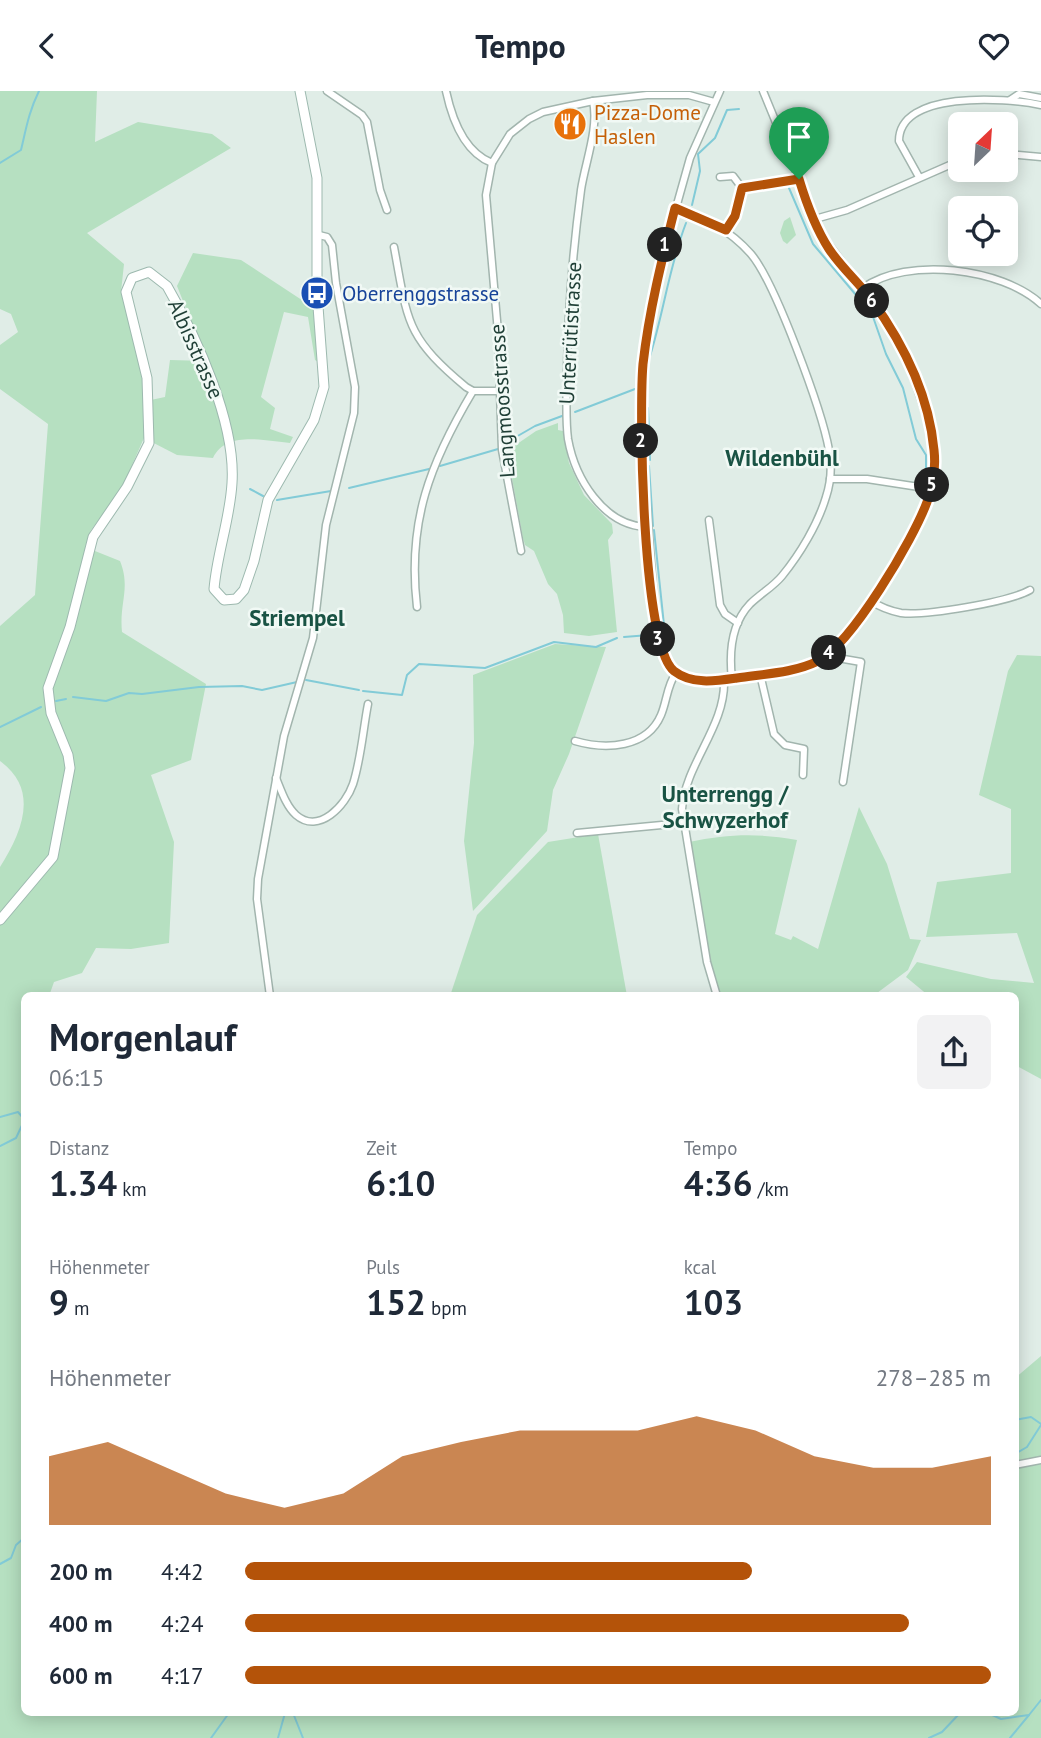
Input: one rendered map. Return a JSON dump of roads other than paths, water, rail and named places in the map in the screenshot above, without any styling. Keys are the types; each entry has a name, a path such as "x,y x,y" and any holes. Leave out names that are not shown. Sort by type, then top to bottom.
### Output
{"main road":[{"name":"Albisstrasse","path":"0,921 55,851 70,768 68,755 51,713 49,682 67,636 93,537 127,487 149,443 148,389 136,326 127,296 128,283 136,275 149,272 167,286 225,419 231,446 232,482 214,589 220,598 232,600 240,595 249,576 271,492 307,434 323,397 315,157 300,91"}],"street":[{"path":"327,91 362,115 367,122 380,190 387,210"},
{"path":"446,91 466,142 480,157 492,163"},
{"path":"720,91 690,158 675,208 649,317 643,364 640,426 656,631 665,660 676,673 697,681 732,679 800,668 832,651 850,632 871,601 919,521 932,489 934,447 921,394 901,348 863,288 830,249 763,91"},
{"name":"Langmoosstrasse","path":"521,551 504,470 501,391 485,195 492,163 502,144 529,119 593,101 671,94 697,96 714,102"},
{"path":"1010,100 1018,94 1041,98"},
{"path":"919,177 899,141 899,130 908,113 920,105 942,100 1010,100 1041,106"},
{"name":"Unterrütistrasse","path":"593,101 594,117 581,194 569,300 568,439 575,464 595,498 626,524 646,527"},
{"path":"1018,155 1041,157"},
{"path":"815,219 847,211 948,165"},
{"path":"720,177 733,176 742,188"},
{"path":"742,188 799,179"},
{"path":"726,230 735,216 742,188"},
{"path":"675,208 726,230 752,255 769,283 826,436 830,479 818,516 790,565 771,587 749,605 738,623 731,648 732,679"},
{"path":"269,992 257,899 275,777 284,736 313,638 326,525 354,413 355,387 336,283 332,245 327,237 319,235"},
{"path":"394,247 413,332 433,358 473,391 501,391"},
{"path":"863,288 892,274 946,270 1004,283 1041,304"},
{"path":"417,607 413,558 420,505 452,427 473,391"},
{"path":"830,479 867,479 932,489"},
{"path":"709,520 718,598 725,614 738,623"},
{"path":"871,601 893,611 911,613 973,605 1030,590"},
{"path":"832,651 838,658 861,662 843,782"},
{"path":"575,741 605,745 644,737 656,725 676,673"},
{"path":"760,674 774,734 785,745 804,750 803,775"},
{"path":"716,992 707,962 683,823 685,785 709,735 721,699 724,680"},
{"path":"275,777 290,809 302,819 318,821 332,814 352,786 368,704"},
{"path":"577,833 683,823"},
{"path":"1019,1464 1041,1460"}],"waterway":[{"path":"0,163 21,150 30,113 39,91"},
{"path":"692,205 700,171 698,154 715,138 727,110 739,109"},
{"path":"789,188 813,244 872,314 886,354 903,388 916,439 926,455 926,477"},
{"path":"650,356 686,223"},
{"path":"575,412 635,389"},
{"path":"648,408 650,460"},
{"path":"509,441 535,426 562,416"},
{"path":"440,466 498,449"},
{"path":"649,466 653,526"},
{"path":"349,488 429,469"},
{"path":"250,489 263,496"},
{"path":"277,500 331,491"},
{"path":"654,530 664,625"},
{"path":"624,637 649,635"},
{"path":"363,691 402,695 407,675 419,664 485,668 554,642 596,647 617,638"},
{"path":"306,680 359,690"},
{"path":"73,697 106,701 129,693 242,686 262,690 297,682"},
{"path":"56,701 66,699"},
{"path":"0,727 41,707"},
{"path":"0,1117 18,1112 21,1116"},
{"path":"0,1146 16,1138 21,1127"},
{"path":"1019,1419 1031,1417 1041,1424"},
{"path":"1019,1452 1027,1447 1041,1425"},
{"path":"0,1564 11,1558 16,1545 21,1541"},
{"path":"994,1716 1001,1719 1029,1715 1041,1700"},
{"path":"1010,1738 1029,1715"},
{"path":"211,1738 227,1716"},
{"path":"278,1738 284,1716"},
{"path":"294,1716 303,1738"},
{"path":"929,1738 942,1732 957,1716"}],"place":[{"name":"Pizza-Dome Haslen","path":"570,124"},
{"name":"Oberrenggstrasse","path":"317,293"}],"district":[{"name":"Wildenbühl","path":"782,457"},
{"name":"Striempel","path":"297,617"},
{"name":"Unterrengg / Schwyzerhof","path":"725,806"}]}
